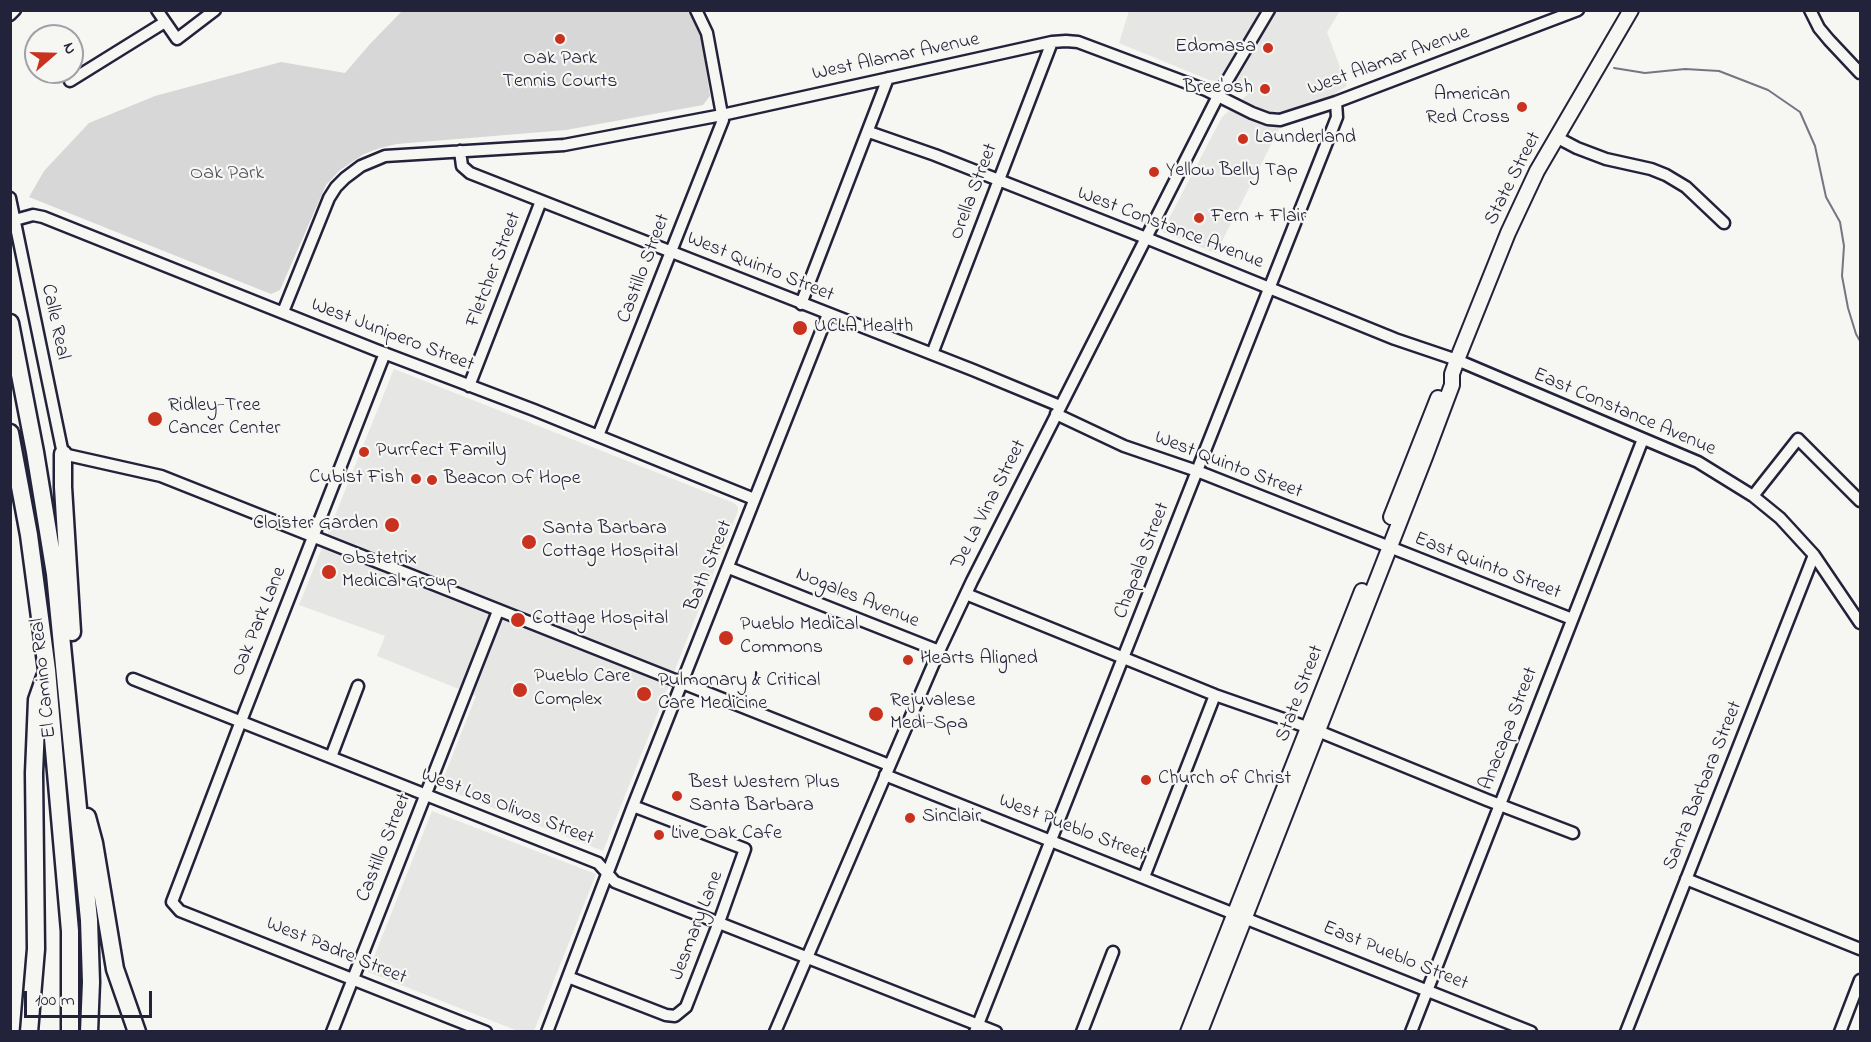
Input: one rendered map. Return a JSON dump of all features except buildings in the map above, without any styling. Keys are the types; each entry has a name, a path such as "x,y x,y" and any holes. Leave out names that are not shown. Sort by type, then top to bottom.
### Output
{"highway":[{"name":"El Camino Real","path":"10,323 52,554 77,784 90,941 89,1032"},
{"name":"El Camino Real","path":"10,433 29,535 47,670 70,931 70,1032"},
{"path":"63,454 63,487 73,636 70,719"},
{"path":"29,1032 34,980 36,917 34,773 37,700 47,670"},
{"path":"77,784 94,843 115,969 137,1032"}],"main road":[{"name":"State Street","path":"1188,1032 1240,914 1384,546 1449,394 1454,367 1508,233 1537,171 1631,10"},
{"name":"State Street","path":"1200,1032 1240,914"}],"street":[{"path":"10,15 15,10"},
{"path":"157,10 177,39 215,10"},
{"path":"696,10 707,33 722,115"},
{"name":"De La Vina Street","path":"775,1032 887,770 966,594 1218,96 1269,10"},
{"name":"West Alamar Avenue","path":"283,312 330,198 345,178 361,166 385,156 564,145 722,115 1052,42 1078,42 1206,90 1252,113 1268,119 1280,120 1336,102 1534,29 1578,10"},
{"path":"1810,10 1829,40 1860,73"},
{"path":"84,72 165,22"},
{"name":"Orella Street","path":"932,354 1052,42"},
{"path":"801,304 888,78"},
{"name":"Chapala Street","path":"977,1028 1337,117 1336,102"},
{"name":"Castillo Street","path":"598,436 722,125 722,115"},
{"name":"West Constance Avenue","path":"869,132 1269,287 1395,339 1454,367"},
{"path":"1557,137 1595,156 1666,175 1686,187 1724,223"},
{"name":"West Quinto Street","path":"460,151 462,166 465,170 932,354 1058,410 1124,446 1197,471 1384,546"},
{"name":"Calle Real","path":"10,198 63,454"},
{"name":"Fletcher Street","path":"469,386 541,201"},
{"name":"West Junipero Street","path":"15,220 33,215 43,216 754,498"},
{"name":"Bath Street","path":"547,1032 633,806 828,314"},
{"name":"Oak Park Lane","path":"173,905 172,897 385,353"},
{"name":"East Constance Avenue","path":"1454,367 1675,451 1698,462 1754,496 1780,518 1814,555 1860,623"},
{"name":"Anacapa Street","path":"1411,1032 1643,439"},
{"path":"1754,496 1798,439 1860,501"},
{"name":"West Pueblo Street","path":"63,454 161,476 682,683 1051,842 1240,914"},
{"name":"East Quinto Street","path":"1384,546 1572,619"},
{"name":"Santa Barbara Street","path":"1626,1032 1814,555"},
{"name":"Nogales Avenue","path":"729,568 939,651"},
{"path":"966,594 1123,659 1215,695 1314,729 1573,833"},
{"name":"Castillo Street","path":"332,1032 498,610"},
{"name":"West Los Olivos Street","path":"133,679 598,863 615,882 807,957 977,1028 996,1032"},
{"path":"331,757 358,686"},
{"path":"1144,877 1215,695"},
{"name":"Jesmary Lane","path":"568,977 666,1015 675,1016 686,1007 719,922 745,849 633,806"},
{"path":"1686,879 1860,949"},
{"name":"West Padre Street","path":"173,905 180,911 486,1032"},
{"name":"East Pueblo Street","path":"1240,914 1531,1032"},
{"path":"1082,1032 1113,952"},
{"path":"1840,1032 1860,980"}],"shaded area":[{"path":"1129,11 1340,11 1327,32 1347,86 1279,129 1216,253 1162,232 1222,117 1247,95 1243,85 1209,80 1119,43"},
{"name":"Cottage Hospital","path":"394,369 734,503 738,507 603,851 440,787 476,696 377,656 385,636 299,605"},
{"path":"432,811 596,874 534,1031 518,1031 368,972"}],"green space":[{"name":"Oak Park","path":"403,10 687,11 693,17 701,35 710,96 703,105 566,130 397,144 364,154 340,170 326,185 280,290 271,294 29,197 44,171 89,123 155,96 281,62 345,73"}],"waterway":[{"path":"1614,68 1645,73 1685,69 1719,71 1768,90 1800,112 1815,146 1826,197 1840,222 1844,246 1842,276 1848,308 1860,341"}],"place":[{"name":"Oak Park Tennis Courts","path":"560,39"},
{"name":"Edomasa","path":"1268,48"},
{"name":"Bree'osh","path":"1265,89"},
{"name":"American Red Cross","path":"1522,107"},
{"name":"Launderland","path":"1243,139"},
{"name":"Yellow Belly Tap","path":"1154,172"},
{"name":"Fern + Flair","path":"1199,218"},
{"name":"UCLA Health","path":"800,328"},
{"name":"Ridley-Tree Cancer Center","path":"155,419"},
{"name":"Purrfect Family","path":"364,452"},
{"name":"Cubist Fish","path":"416,479"},
{"name":"Beacon Of Hope","path":"432,480"},
{"name":"Cloister Garden","path":"392,525"},
{"name":"Santa Barbara Cottage Hospital","path":"529,542"},
{"name":"Obstetrix Medical Group","path":"329,572"},
{"name":"Cottage Hospital","path":"518,620"},
{"name":"Pueblo Medical Commons","path":"726,638"},
{"name":"Hearts Aligned","path":"908,660"},
{"name":"Pueblo Care Complex","path":"520,690"},
{"name":"Pulmonary & Critical Care Medicine","path":"644,694"},
{"name":"Rejuvalese Medi-Spa","path":"876,714"},
{"name":"Church of Christ","path":"1146,780"},
{"name":"Best Western Plus Santa Barbara","path":"677,796"},
{"name":"Sinclair","path":"910,818"},
{"name":"Live Oak Cafe","path":"659,835"}]}
